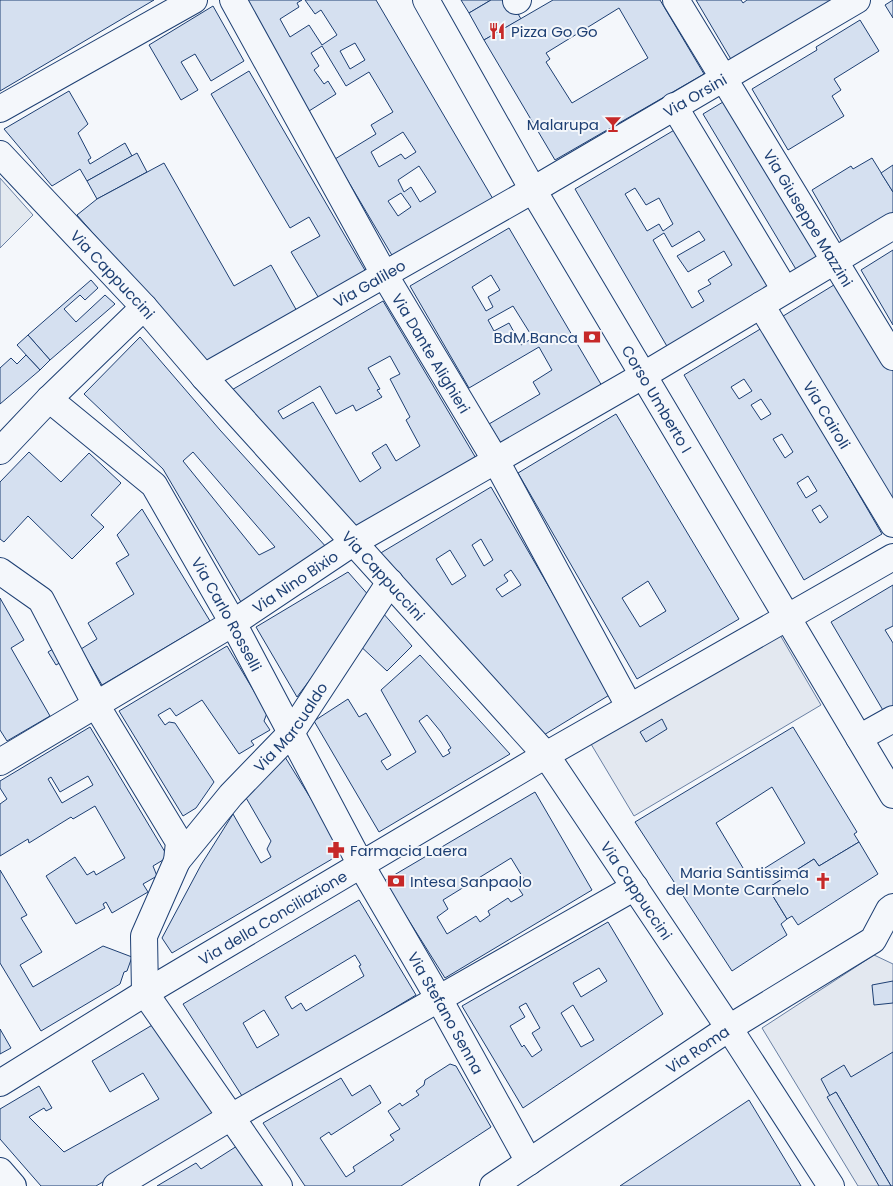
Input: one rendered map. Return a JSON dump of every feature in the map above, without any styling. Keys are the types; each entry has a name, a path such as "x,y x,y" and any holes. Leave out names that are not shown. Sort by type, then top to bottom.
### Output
{"street":[{"path":"0,109 194,0"},
{"name":"Via Dante Alighieri","path":"233,0 384,274 496,461 629,706"},
{"name":"Corso Umberto I","path":"426,0 533,190 893,795"},
{"name":"Via Giuseppe Mazzini","path":"676,0 893,357"},
{"name":"Via Orsini","path":"533,190 857,0"},
{"path":"674,106 785,290"},
{"name":"Via Cappuccini","path":"0,154 144,307 204,377 546,755 729,1028 831,1186"},
{"name":"Via Galileo","path":"204,377 533,190"},
{"name":"Via Nino Bixio","path":"0,762 233,623 354,542 644,375 893,226"},
{"name":"Via Cairoli","path":"761,305 893,524"},
{"path":"0,451 49,399 144,307"},
{"name":"Via Carlo Rosselli","path":"49,399 154,485 233,623 361,865"},
{"name":"Via della Conciliazione","path":"0,1083 145,993 629,706 788,618 893,557"},
{"path":"0,571 41,600 96,705 179,842 176,861 144,936 145,993 279,1186"},
{"name":"Via Marcualdo","path":"176,861 231,795 291,732 390,582"},
{"path":"859,738 893,718"},
{"name":"Via Stefano Senna","path":"361,865 439,999 529,1162"},
{"path":"116,1186 231,1117 635,887"},
{"name":"Via Roma","path":"493,1186 729,1028 883,943 890,910 893,906"},
{"path":"0,1171 13,1186"}],"shaded area":[{"path":"0,178 33,215 0,248"},
{"path":"776,628 821,705 634,816 588,739"},
{"path":"874,955 893,964 893,1186 858,1186 762,1028"}],"building":[{"path":"0,0 154,0 0,91"},
{"path":"244,0 302,0 297,3 299,7 280,19 290,37 309,25 322,45 337,35 321,10 315,14 305,0 376,0 493,199 393,257 335,159 376,134 371,125 393,112 369,72 346,86 322,46 311,53 319,66 314,70 324,84 328,81 336,94 309,111","holes":["355,43 365,60 350,69 340,51","403,132 416,152 405,159 401,154 379,167 371,152","419,166 436,192 420,202 411,187 404,192 398,180","401,193 411,207 398,216 388,201"]},
{"path":"461,0 491,0 469,13"},
{"path":"491,0 510,0 521,19 484,40 469,13"},
{"path":"553,0 660,0 704,74 555,160 484,40","holes":["619,8 648,58 572,103 546,62 550,59 546,53"]},
{"path":"696,0 741,0 743,3 747,0 832,0 732,61"},
{"path":"893,0 893,18 885,5"},
{"path":"213,6 244,61 211,81 195,54 181,62 198,90 181,100 149,45"},
{"path":"860,20 879,51 834,79 841,90 832,96 844,116 788,150 752,89 817,50 816,47"},
{"path":"249,71 366,272 320,300 291,252 320,236 309,217 290,228 211,94"},
{"path":"69,91 88,124 78,133 91,158 88,160 90,164 125,143 132,156 87,181 80,169 52,186 4,129"},
{"path":"733,96 826,255 797,271 703,114"},
{"path":"676,129 769,287 668,348 575,189","holes":["635,188 646,205 659,198 673,224 663,231 659,224 647,231 625,194","699,231 705,240 677,256 688,272 724,251 732,265 708,280 711,284 698,291 704,301 692,308 653,240 664,233 672,247"]},
{"path":"137,153 147,172 97,199 87,181"},
{"path":"872,158 893,192 893,214 843,244 812,190 851,166 853,169"},
{"path":"164,163 234,286 271,265 298,313 208,364 77,215 97,199"},
{"path":"893,165 893,192 881,173"},
{"path":"509,228 602,386 502,445 489,424 540,394 533,382 552,370 539,347 469,388 410,286","holes":["491,275 500,290 488,297 493,307 486,311 472,287","513,306 533,338 521,345 509,323 494,331 488,320"]},
{"path":"893,250 893,325 861,270"},
{"path":"91,280 98,288 85,300 80,295 64,309 76,322 105,295 115,304 50,360 28,335"},
{"path":"842,280 893,366 893,509 780,318"},
{"path":"383,301 477,460 353,534 230,391","holes":["390,356 400,374 390,379 410,417 406,420 420,446 396,461 386,444 372,453 381,468 360,482 313,402 283,419 278,411 320,386 336,414 353,405 356,411 382,397 377,390 380,389 368,368"]},
{"path":"762,328 882,534 804,580 684,375","holes":["744,379 752,391 739,399 731,387","761,399 771,414 761,420 751,405","782,434 793,452 785,458 773,439","808,476 817,491 806,498 797,483","820,505 828,517 820,523 812,510"]},
{"path":"28,335 50,360 40,370 17,345"},
{"path":"140,337 220,430 328,549 241,602 163,469 84,394","holes":["193,452 275,547 259,555 183,461"]},
{"path":"26,355 40,370 0,404 0,368 11,358 17,364"},
{"path":"616,414 739,619 637,679 518,473","holes":["648,581 666,611 640,627 622,598"]},
{"path":"29,452 61,482 89,453 121,483 91,515 104,527 72,559 28,516 4,542 0,539 0,482"},
{"path":"491,487 611,694 534,741 374,557","holes":["481,539 493,560 484,566 472,545","450,550 466,576 452,585 436,559","511,570 521,585 502,597 496,589 508,581 504,575"]},
{"path":"142,509 210,621 102,685 81,649 97,639 88,623 134,594 116,563 129,555 117,535"},
{"path":"348,572 371,598 297,697 256,627"},
{"path":"893,585 893,626 885,630 893,643 893,707 884,712 831,622"},
{"path":"0,598 24,640 11,648 50,716 7,741 0,730"},
{"path":"382,612 412,646 387,671 356,642"},
{"path":"58,646 65,660 56,665 48,652"},
{"path":"227,646 267,713 264,721 270,730 251,741 254,745 239,754 202,700 176,716 170,708 158,715 165,725 169,722 175,723 214,782 196,808 183,816 119,711"},
{"path":"420,655 510,754 379,832 314,721 348,699 359,717 366,713 391,755 381,761 387,770 416,752 381,690","holes":["427,715 451,748 448,750 450,753 443,757 419,721"]},
{"path":"662,719 667,729 646,742 640,732"},
{"path":"90,727 168,857 153,866 157,876 143,884 148,892 112,913 106,902 103,904 105,908 76,924 46,876 75,857 87,875 94,871 96,875 125,858 95,806 73,819 71,817 29,843 28,839 0,856 0,804 7,799 0,788 0,781","holes":["88,776 93,785 62,803 48,779 51,777 60,792"]},
{"path":"793,727 857,832 854,834 859,842 819,866 814,859 768,888 787,919 781,924 787,935 732,971 635,822","holes":["772,787 805,843 749,878 716,823"]},
{"path":"285,757 344,852 172,953 162,938 201,865 233,814 261,863 271,857 267,849 271,841 245,796"},
{"path":"535,792 592,890 445,978 384,881","holes":["511,858 525,881 517,886 523,895 511,902 508,898 488,911 490,915 480,922 476,916 447,934 437,917 448,909 443,900"]},
{"name":"Maria Santissima del Monte Carmelo","path":"859,842 878,874 798,925 792,916 787,919 768,888 814,859 819,866"},
{"path":"0,870 27,915 21,918 42,952 20,965 33,987 103,946 132,957 120,984 41,1031 0,963"},
{"path":"359,900 416,995 244,1099 183,1004","holes":["355,955 361,965 359,966 364,976 306,1011 301,1003 292,1009 285,997","264,1010 279,1035 257,1048 243,1023"]},
{"path":"608,922 663,1014 523,1108 462,1006","holes":["599,968 607,981 581,997 573,983","526,1003 540,1028 532,1033 542,1050 532,1057 524,1045 522,1047 510,1026 525,1017 519,1007","573,1005 594,1040 581,1047 561,1013"]},
{"path":"893,981 893,1003 874,1005 872,985"},
{"path":"154,1024 215,1115 96,1186 41,1186 0,1139 0,1109 39,1086 52,1108 46,1111 44,1108 29,1117 64,1152 159,1099 143,1073 110,1092 92,1061"},
{"path":"0,1029 11,1048 0,1054"},
{"path":"893,1052 893,1186 891,1186 836,1092 830,1096 821,1079 844,1065 851,1077"},
{"path":"450,1064 456,1066 491,1127 401,1186 305,1186 263,1123 341,1078 352,1096 370,1085 381,1103 331,1135 329,1132 320,1138 346,1177 355,1171 353,1167 394,1140 390,1135 400,1129 388,1111 400,1103 402,1106 419,1095 416,1091 424,1085 425,1080"},
{"path":"836,1092 891,1186 879,1186 827,1097"},
{"path":"749,1100 801,1186 620,1186"},
{"path":"237,1146 264,1186 157,1186 196,1163 201,1169"}],"place":[{"name":"Pizza Go Go","path":"497,31"},
{"name":"Malarupa","path":"613,124"},
{"name":"BdM Banca","path":"592,337"},
{"name":"Farmacia Laera","path":"336,850"},
{"name":"Intesa Sanpaolo","path":"396,881"},
{"name":"Maria Santissima del Monte Carmelo","path":"823,881"}]}
